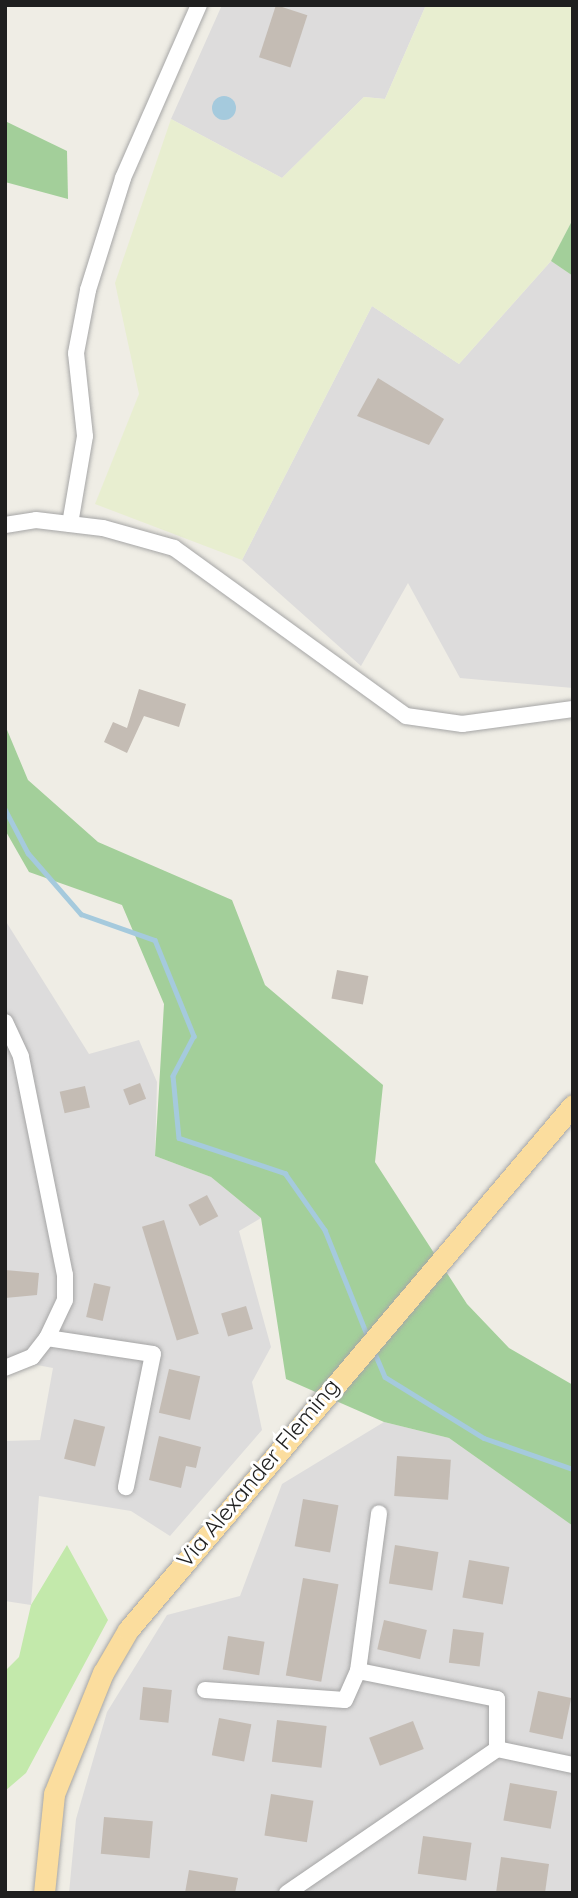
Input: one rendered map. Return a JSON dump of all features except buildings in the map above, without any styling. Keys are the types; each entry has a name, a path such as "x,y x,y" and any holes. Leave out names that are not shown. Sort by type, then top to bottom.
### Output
{"main road":[{"name":"Via Alexander Fleming","path":"44,1893 54,1794 103,1673 170,1577 573,1105"}],"street":[{"path":"70,524 85,436 76,353 88,290 123,178 199,5"},
{"path":"5,525 70,524 174,548 407,716 462,724 573,709"},
{"path":"5,1022 21,1057 63,1246 65,1300 47,1338 32,1357 5,1368"},
{"path":"47,1338 153,1354 126,1487"},
{"path":"205,1690 345,1700 358,1671 379,1513"},
{"path":"358,1671 498,1699 497,1749"},
{"path":"287,1893 497,1749 573,1765"}],"shaded area":[{"path":"222,5 426,5 385,99 364,97 282,178 171,119"},
{"path":"551,261 573,276 573,688 460,678 408,583 361,666 242,560 372,306 459,364"},
{"path":"5,920 89,1054 139,1040 157,1082 155,1156 211,1177 261,1218 239,1231 271,1347 252,1382 262,1430 170,1536 131,1511 39,1496 31,1605 5,1601 5,1441 40,1440 53,1368 5,1359"},
{"path":"384,1422 449,1438 573,1526 573,1893 69,1893 76,1819 107,1712 167,1615 240,1596 282,1484"}],"green space":[{"path":"426,5 573,5 573,219 551,261 459,364 372,306 242,560 95,504 139,394 115,283 171,119 282,178 364,97 385,99"},
{"path":"5,121 67,151 68,199 5,182"},
{"path":"573,219 573,276 551,261"},
{"path":"5,725 28,780 98,842 232,900 265,985 383,1085 375,1162 467,1304 509,1348 573,1385 573,1526 449,1438 384,1422 286,1379 261,1218 211,1177 155,1156 164,1004 122,905 29,872 5,830"},
{"path":"67,1545 108,1620 26,1773 5,1791 5,1671 19,1657 31,1605"}],"water":[{"path":"224,96 232,100 236,108 232,116 224,120 216,116 212,108 216,100"}],"waterway":[{"path":"5,809 28,853 81,914 155,940 194,1036 173,1076 179,1138 285,1173 325,1230 368,1337"},
{"path":"374,1351 385,1377 484,1438 573,1469"}]}
